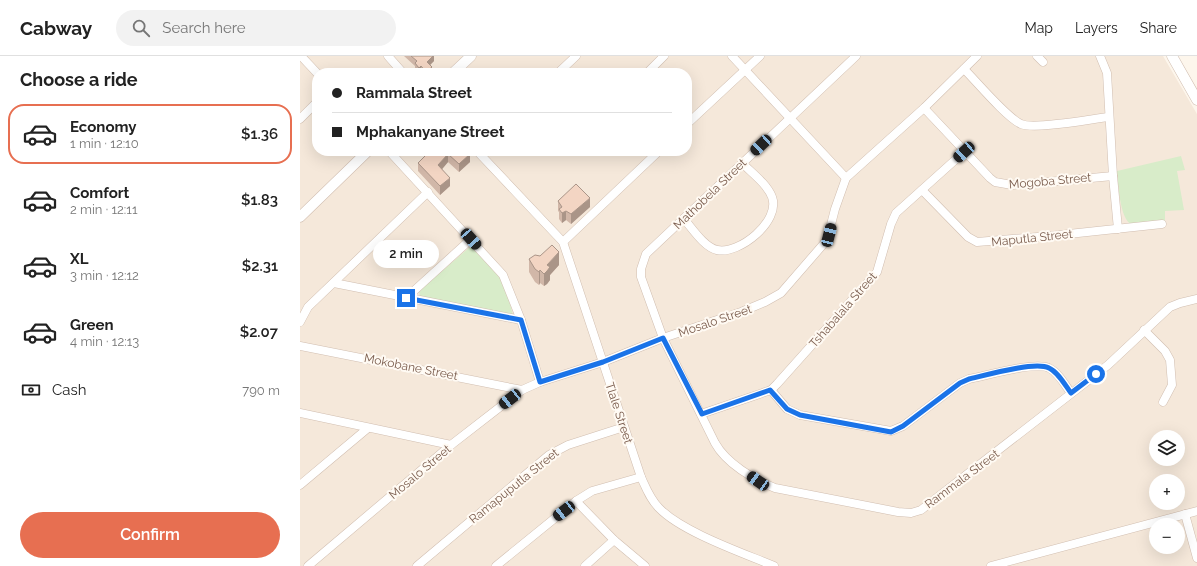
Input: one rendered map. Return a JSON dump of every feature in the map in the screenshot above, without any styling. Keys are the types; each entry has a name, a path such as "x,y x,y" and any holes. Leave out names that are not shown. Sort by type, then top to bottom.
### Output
{"street":[{"path":"301,56 312,68"},
{"path":"388,56 399,68"},
{"path":"458,68 471,56"},
{"path":"563,68 576,56"},
{"path":"652,68 664,56"},
{"path":"732,56 846,178"},
{"path":"692,119 760,56"},
{"name":"Mathobela Street","path":"663,338 641,277 641,269 646,254 856,56"},
{"name":"Mosalo Street","path":"308,566 451,445 522,390 540,382 603,362 663,338 753,308 781,293 827,240 841,189 846,178 924,108 977,56"},
{"path":"1100,56 1107,73 1108,117 1118,229"},
{"path":"1172,56 1197,100"},
{"path":"964,69 1010,117 1021,124 1035,126 1108,117"},
{"path":"300,119 312,107"},
{"name":"Mogoba Street","path":"924,108 990,178 1003,184 1113,176"},
{"name":"Tshabalala Street","path":"702,414 770,390 873,278 880,265 893,217 964,152"},
{"path":"300,216 363,156"},
{"path":"394,156 471,239 503,276 521,320 540,382"},
{"name":"Tlale Street","path":"482,156 563,242 641,477 651,498 666,514 720,544 774,566"},
{"path":"563,242 654,156"},
{"path":"684,218 706,243 716,250 726,250 738,247 750,239 771,215 773,199 769,190 742,163"},
{"name":"Maputla Street","path":"922,190 968,237 977,242 1162,224"},
{"path":"300,322 308,307 428,192"},
{"path":"406,298 471,239"},
{"path":"334,283 521,320"},
{"name":"Rammala Street","path":"663,338 702,414 715,443 723,455 764,484 775,488 905,514 921,510 929,506 1108,365 1170,307 1197,299"},
{"path":"1144,330 1165,351 1170,360 1172,385 1163,402"},
{"name":"Mokobane Street","path":"300,346 522,390"},
{"path":"770,390 787,409 800,415 891,432 903,426 960,383 1030,366 1044,366 1052,370 1071,393"},
{"path":"300,413 451,445"},
{"name":"Ramapuputla Street","path":"417,566 549,455 568,445 624,427"},
{"path":"300,485 368,428"},
{"path":"496,566 576,501 592,491 641,477"},
{"path":"576,501 614,540 645,566"},
{"path":"991,566 1197,511"},
{"path":"1185,514 1197,558"},
{"path":"585,566 614,540"}],"shaded area":[{"path":"300,56 1163,56 1197,114 1197,566 300,566"}],"green space":[{"path":"1181,156 1185,170 1177,171 1184,210 1165,211 1165,221 1135,225 1127,221 1122,208 1117,171"},
{"path":"471,246 504,282 513,315 420,297 419,291"}],"building":[{"path":"411,56 433,56 427,62 432,67 431,68 423,68 421,66 419,68 415,63 417,61"},
{"path":"425,156 446,156 438,165 450,178 440,186 418,163"},
{"path":"450,156 468,156 459,164"},
{"path":"576,184 590,198 571,214 566,211 562,213 559,209 562,207 558,201"},
{"path":"552,245 559,252 547,265 550,267 544,274 540,270 539,272 535,269 529,259 535,255 540,256"}],"route":[{"path":"406,298 521,320 540,382 603,362 663,338 702,414 770,390 787,409 793,413 891,432 903,426 960,383 969,379 1030,366 1044,366 1052,370 1071,393 1096,374"}]}
